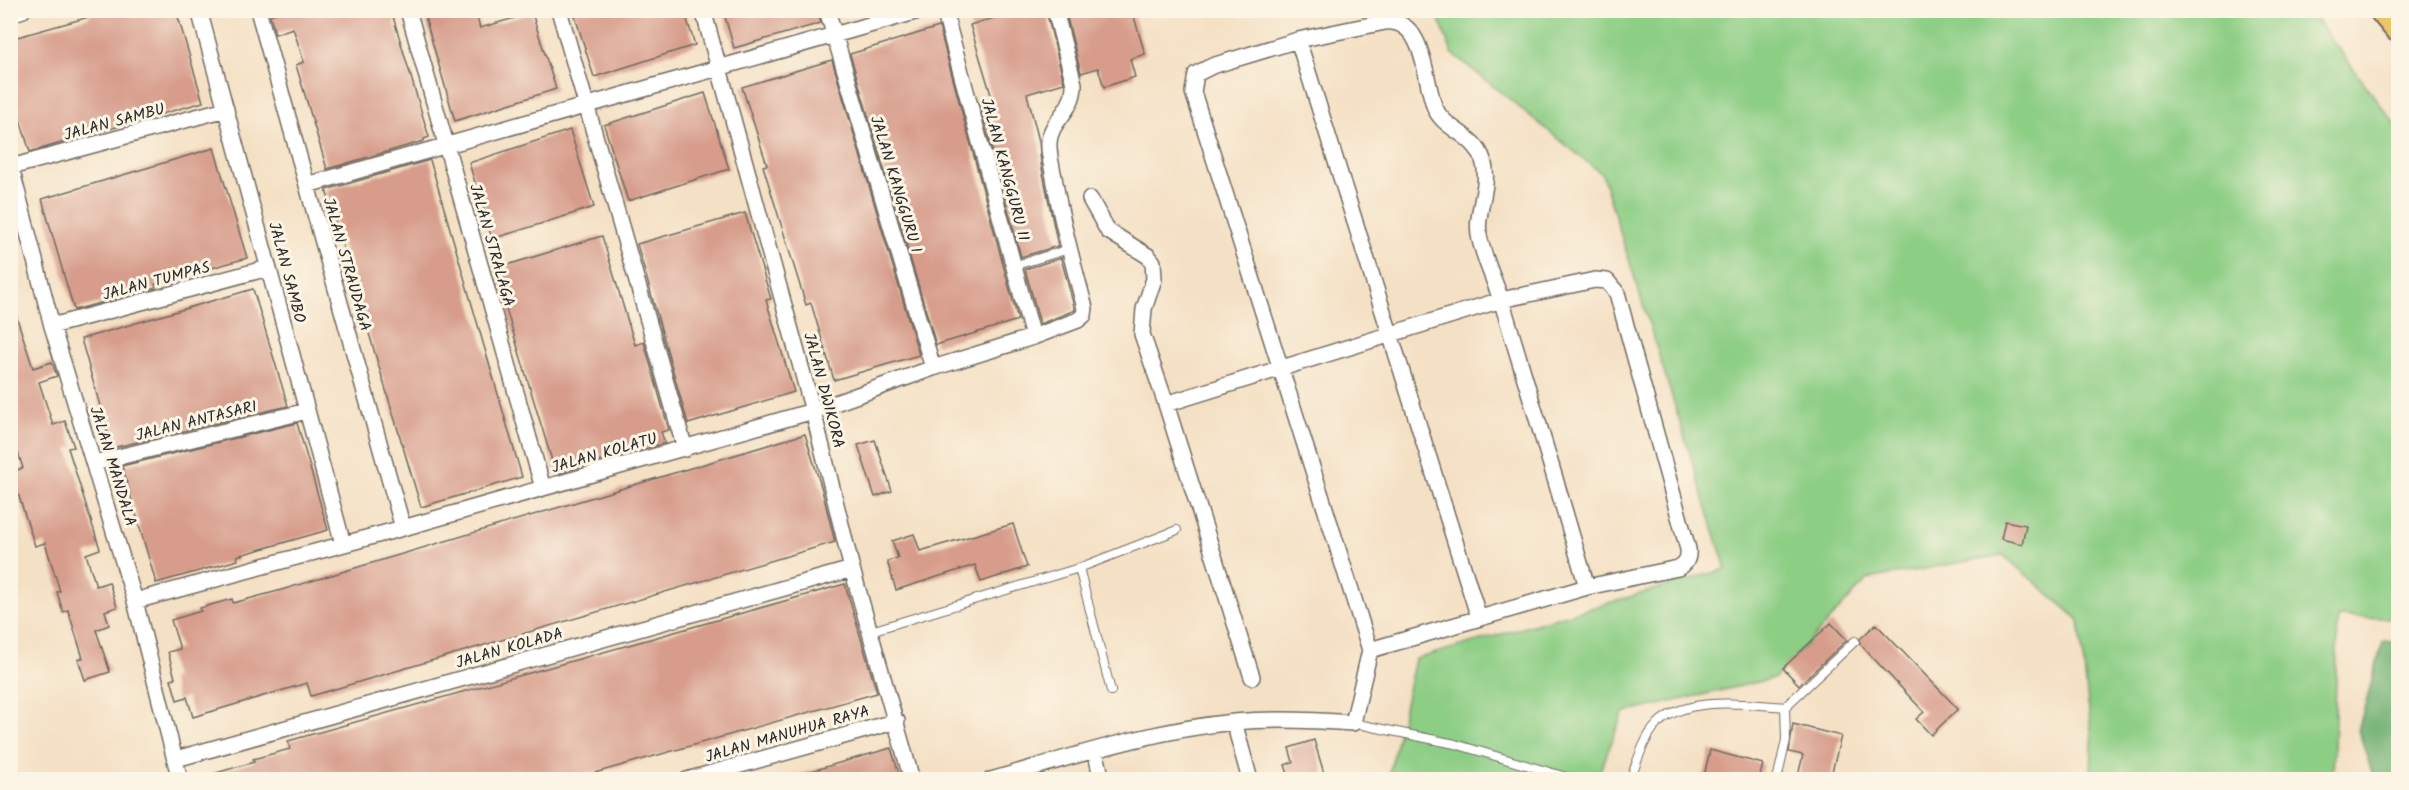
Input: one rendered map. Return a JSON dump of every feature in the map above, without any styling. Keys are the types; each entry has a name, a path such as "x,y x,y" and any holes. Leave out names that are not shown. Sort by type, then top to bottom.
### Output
{"highway":[{"path":"2384,10 2398,27"}],"street":[{"path":"10,14 23,10"},
{"name":"JALAN SAMBO","path":"199,10 343,544"},
{"name":"JALAN STRAUDAGA","path":"258,10 403,528"},
{"name":"JALAN STRALAGA","path":"408,10 543,489"},
{"path":"560,10 684,449"},
{"name":"JALAN DWIKORA","path":"703,10 813,411 852,569 912,780"},
{"name":"JALAN KANGGURU I","path":"827,10 933,368"},
{"path":"307,185 922,10"},
{"name":"JALAN KANGGURU II","path":"944,10 1033,337"},
{"path":"1055,10 1074,84 1073,101 1053,129 1049,143 1069,249"},
{"path":"991,780 1159,734 1234,722 1296,719 1353,723 1370,650 1193,92 1196,74 1212,66 1298,40 1392,22 1407,27 1412,33 1424,66 1435,109 1442,118 1466,136 1483,158 1486,173 1485,189 1478,233 1501,300 1587,587"},
{"path":"1298,40 1479,618"},
{"name":"JALAN SAMBU","path":"11,166 225,109"},
{"name":"JALAN MANDALA","path":"11,166 52,326 135,601 180,780"},
{"path":"1090,199 1108,231 1148,256 1153,262 1154,279 1144,309 1142,334 1252,678"},
{"name":"JALAN KOLATU","path":"135,601 684,449 813,411 933,368 1033,337 1078,320 1084,315 1085,309 1069,249"},
{"name":"JALAN TUMPAS","path":"52,326 268,268"},
{"path":"1166,404 1501,300 1595,280 1607,282 1617,293 1688,549 1688,557 1684,564 1678,568 1587,587 1370,650"},
{"name":"JALAN ANTASARI","path":"94,463 307,411"},
{"name":"JALAN KOLADA","path":"176,759 852,569"},
{"name":"JALAN MANUHUA RAYA","path":"687,780 897,721"},
{"path":"1234,722 1250,780"},
{"path":"1095,750 1102,780"}],"lane":[{"path":"1013,266 1069,249"},
{"path":"871,631 1079,568 1177,530"},
{"path":"1079,568 1111,691"},
{"path":"1630,780 1646,741 1663,719 1693,706 1740,703 1785,707 1855,641"},
{"path":"1777,780 1786,740 1785,707"},
{"path":"1353,723 1455,744 1576,780"}],"green space":[{"path":"1436,11 2310,11 2398,128 2398,618 2338,617 2333,779 2091,779 2092,740 2079,620 2003,555 1868,579 1775,678 1623,713 1597,779 1388,780 1415,659 1726,569 1602,174 1452,53"},
{"path":"2383,641 2398,643 2398,779 2374,779 2358,730"}],"building":[{"path":"103,10 176,10 203,102 30,152 10,87 10,39 89,17 88,15"},
{"path":"284,10 391,10 429,137 424,141 327,169 296,65 304,62 293,28 275,34 270,15"},
{"path":"423,10 475,10 480,28 532,13 556,89 455,121"},
{"path":"573,10 684,10 695,45 594,77"},
{"path":"723,10 818,10 821,23 734,48"},
{"path":"1005,10 1046,10 1064,83 1027,94 1039,141 1041,164 1058,246 1021,257 979,102 992,98 970,25 1007,14"},
{"path":"1065,10 1132,10 1145,54 1130,59 1135,77 1104,87 1098,68 1081,73"},
{"path":"939,27 1018,320 936,345 850,54"},
{"path":"832,60 919,355 834,380 811,303 806,305 763,166 767,165 742,87"},
{"path":"705,93 729,169 628,201 604,125"},
{"path":"570,130 594,207 492,239 469,163"},
{"path":"214,148 247,258 155,284 156,288 74,310 42,199"},
{"path":"430,160 522,477 421,507 326,190"},
{"path":"745,213 771,299 766,300 794,392 688,424 637,244"},
{"path":"602,236 635,345 644,342 669,430 661,432 665,443 556,474 494,269"},
{"path":"1061,258 1075,310 1040,324 1025,269"},
{"path":"253,289 288,406 112,448 81,339"},
{"path":"14,309 33,368 52,362 57,376 39,382 53,425 65,421 74,447 68,448 100,549 86,554 96,586 109,582 117,607 105,611 109,625 96,630 110,672 85,680 78,659 83,658 68,610 63,612 57,592 60,591 45,543 35,546 11,472 23,468 10,428 10,310"},
{"path":"297,423 328,530 237,556 238,560 156,583 122,466"},
{"path":"805,434 835,542 311,696 307,683 193,717 187,697 177,700 171,679 175,678 168,652 180,649 171,620 201,611 200,608 232,599 233,603 278,591"},
{"path":"875,440 892,491 875,497 858,445"},
{"path":"2005,521 2026,525 2022,544 2001,539"},
{"path":"1013,524 1027,567 981,582 975,565 896,590 887,561 898,558 892,541 914,534 920,551"},
{"path":"845,584 877,693 570,780 210,780 209,775 290,749 288,741"},
{"path":"1831,623 1847,640 1799,685 1783,668"},
{"path":"1876,624 1958,709 1931,735 1916,719 1924,712 1860,644 1860,639"},
{"path":"1793,724 1841,736 1830,780 1797,780 1803,755 1789,752"},
{"path":"1314,740 1326,780 1290,780 1285,765 1293,762 1289,748"},
{"path":"891,748 901,780 795,780 794,776"},
{"path":"1710,750 1763,764 1759,780 1703,780"}]}
